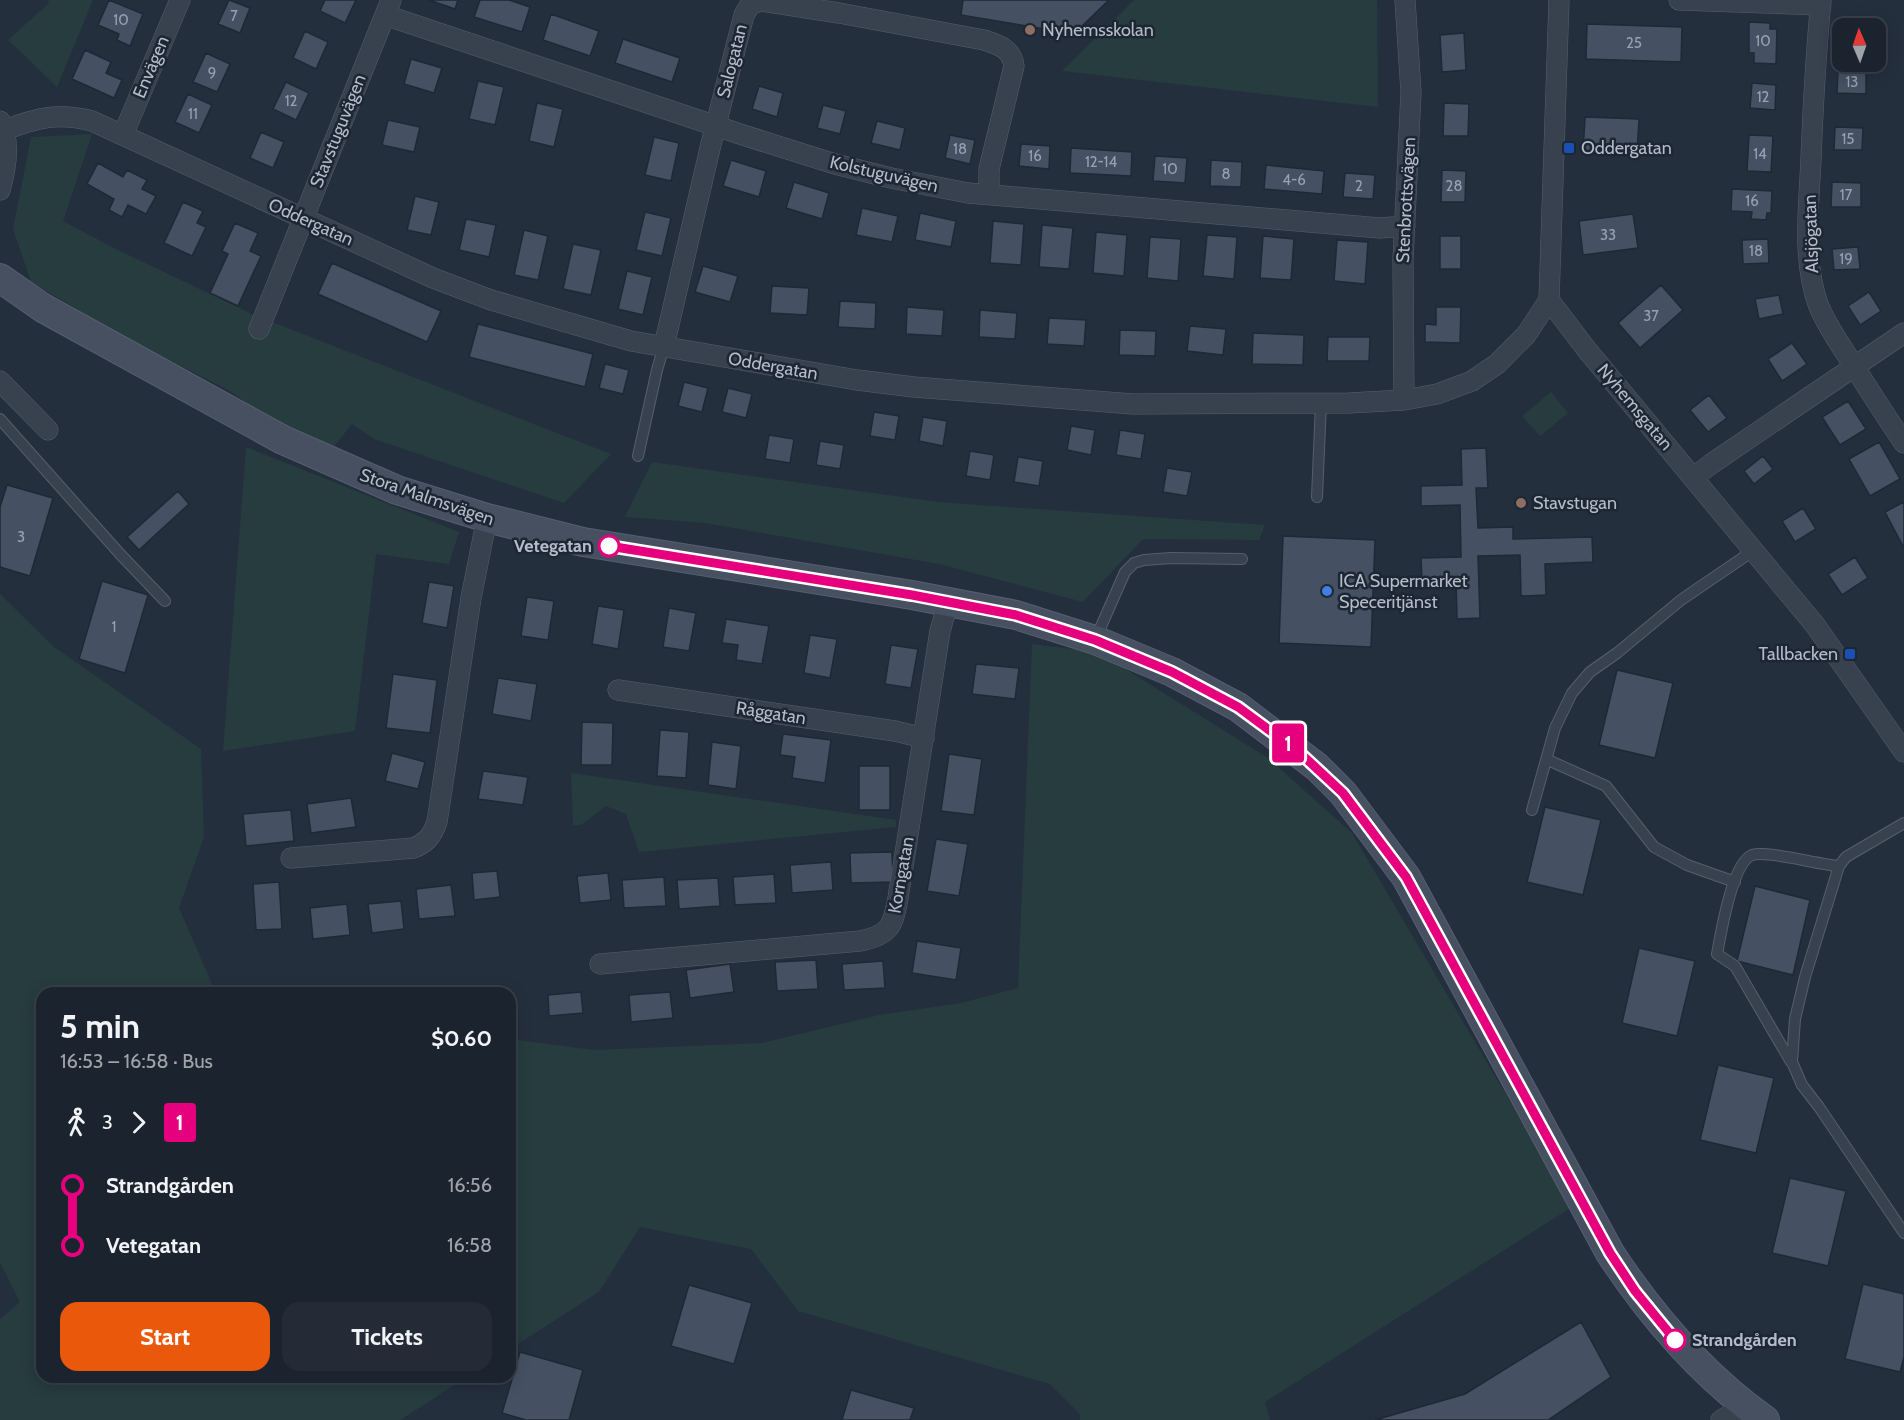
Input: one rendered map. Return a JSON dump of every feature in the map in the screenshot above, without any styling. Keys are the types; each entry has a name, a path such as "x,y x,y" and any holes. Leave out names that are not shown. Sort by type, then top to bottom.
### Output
{"street":[{"name":"Envägen","path":"123,135 180,0"},
{"name":"Stenbrottsvägen","path":"1404,400 1403,260 1412,92 1405,0"},
{"path":"1549,300 1559,0"},
{"path":"1679,0 1821,3"},
{"name":"Salogatan","path":"664,346 711,144 744,15 750,5 761,2 795,6 1001,45 1013,56 1014,66 989,169 989,194"},
{"name":"Alsjögatan","path":"1821,3 1815,69 1810,186 1810,258 1818,303 1830,329 1904,443"},
{"name":"Kolstuguvägen","path":"388,8 717,126 835,164 891,178 968,193 1380,228 1405,226"},
{"name":"Stavstuguvägen","path":"259,328 388,8"},
{"name":"Oddergatan","path":"0,190 6,152 2,126 48,117 73,116 123,135 433,278 491,300 631,341 856,380 953,391 1133,404 1321,404 1404,400 1437,394 1472,381 1497,364 1526,335 1549,300"},
{"name":"Stora Malmsvägen","path":"0,278 43,308 283,440 397,490 487,518 583,542 912,595 1016,615 1095,640 1172,672 1238,707 1299,752 1343,793 1406,877 1616,1262 1635,1291 1675,1341 1744,1415"},
{"name":"Nyhemsgatan","path":"1549,300 1587,350 1815,625 1904,752"},
{"path":"1694,478 1711,464 1904,333"},
{"path":"0,381 48,430"},
{"path":"291,858 414,848 426,843 433,833 437,822 471,598 487,518"},
{"name":"Korngatan","path":"600,964 860,941 878,938 887,931 894,920 940,632 948,603"},
{"name":"Råggatan","path":"618,690 924,738"}],"lane":[{"path":"638,456 664,346"},
{"path":"1317,497 1321,404"},
{"path":"0,419 165,601"},
{"path":"1532,810 1548,760 1555,728 1572,693 1590,672 1617,653 1681,600 1744,557 1750,546"},
{"path":"1095,640 1125,572 1134,563 1172,558 1242,559"},
{"path":"1548,760 1606,786 1654,847 1687,865 1735,882"},
{"path":"1904,823 1843,862 1753,855 1744,861 1735,882 1717,954 1735,966 1802,1085 1820,1107 1904,1233"},
{"path":"1791,1062 1797,1008 1843,862"}],"green space":[{"path":"48,0 93,0 57,87 8,40 49,3"},
{"path":"1134,0 1377,0 1378,107 1062,71"},
{"path":"92,134 63,221 254,315 611,454 564,503 374,439 352,424 332,449 259,412 230,391 122,336 31,282 13,229 31,137"},
{"path":"1551,392 1568,413 1540,436 1522,416"},
{"path":"246,447 459,532 449,564 376,554 355,731 223,751"},
{"path":"652,462 938,502 1265,525 1259,540 1143,539 1083,602 939,564 705,523 625,517"},
{"path":"0,594 54,647 201,749 204,837 179,908 213,987 36,987 36,1383 458,1383 400,1420 0,1420 0,1319 20,1302 0,1262"},
{"path":"1032,644 1098,652 1268,758 1352,833 1572,1207 1265,1402 1270,1420 1080,1420 1080,1414 1050,1384 798,1311 751,1249 640,1227 599,1292 516,1345 516,1040 594,1050 762,1043 879,1015 961,1003 1018,988"},
{"path":"571,773 896,820 896,827 639,852 626,814 606,806 581,825 573,825"}],"building":[{"path":"109,0 143,14 130,46 117,40 119,34 98,25"},
{"path":"229,0 250,8 240,33 218,24"},
{"path":"325,0 356,0 345,23 320,11"},
{"path":"429,0 458,0 455,9"},
{"path":"480,0 509,0 530,7 522,32 474,17"},
{"path":"963,0 1109,0 1079,29 1068,27 1068,33 961,15"},
{"path":"551,14 599,31 590,56 543,40"},
{"path":"1749,22 1770,23 1770,29 1777,29 1776,64 1754,63 1754,53 1749,53"},
{"path":"1587,24 1682,27 1681,62 1586,59"},
{"path":"305,31 328,42 316,69 293,58"},
{"path":"1464,33 1466,70 1442,72 1440,35"},
{"path":"623,39 680,58 672,82 615,63"},
{"path":"85,50 111,62 106,73 122,80 114,98 72,79"},
{"path":"206,53 230,64 217,92 193,82"},
{"path":"411,59 442,68 434,93 404,84"},
{"path":"1838,72 1866,72 1866,94 1837,93"},
{"path":"478,81 504,87 495,125 469,119"},
{"path":"286,82 309,93 296,120 273,109"},
{"path":"1752,83 1776,85 1775,110 1750,108"},
{"path":"759,86 783,93 777,117 752,109"},
{"path":"188,94 212,105 199,133 175,122"},
{"path":"537,103 563,109 554,147 529,141"},
{"path":"1444,103 1469,104 1468,136 1443,136"},
{"path":"823,105 846,111 840,134 817,128"},
{"path":"1585,117 1639,119 1637,154 1583,152"},
{"path":"388,120 420,127 414,152 382,145"},
{"path":"877,121 905,128 900,150 871,143"},
{"path":"1835,127 1863,128 1862,150 1834,150"},
{"path":"261,132 284,142 273,168 250,158"},
{"path":"950,135 975,140 970,164 945,158"},
{"path":"1749,135 1773,136 1771,172 1747,171"},
{"path":"654,137 679,143 671,181 645,175"},
{"path":"1021,144 1050,146 1049,169 1019,166"},
{"path":"1071,148 1132,152 1131,176 1070,173"},
{"path":"1155,156 1187,158 1185,183 1153,181"},
{"path":"731,160 766,171 759,197 723,186"},
{"path":"1211,160 1242,162 1241,187 1210,186"},
{"path":"98,163 123,177 127,170 147,180 142,189 156,196 146,214 128,205 122,217 109,210 114,199 87,184"},
{"path":"1266,165 1324,171 1322,194 1264,189"},
{"path":"1442,170 1466,171 1465,202 1441,202"},
{"path":"1345,173 1375,175 1373,199 1343,197"},
{"path":"794,182 829,193 822,219 786,208"},
{"path":"1832,182 1861,183 1861,207 1831,207"},
{"path":"1732,189 1772,191 1771,213 1767,213 1766,220 1751,219 1752,212 1731,211"},
{"path":"415,196 439,202 431,235 407,230"},
{"path":"183,202 203,211 197,223 206,227 192,256 164,243"},
{"path":"862,208 898,216 892,242 856,235"},
{"path":"645,212 671,218 662,256 636,250"},
{"path":"920,213 956,221 951,247 915,240"},
{"path":"1633,214 1638,248 1583,255 1579,221"},
{"path":"466,219 496,225 489,257 459,250"},
{"path":"993,221 1024,224 1021,265 990,263"},
{"path":"235,223 258,233 250,251 261,256 238,306 210,293 228,254 222,251"},
{"path":"1042,225 1073,228 1069,269 1039,267"},
{"path":"524,230 548,236 538,280 514,275"},
{"path":"1096,232 1127,235 1124,276 1093,273"},
{"path":"1207,235 1237,237 1234,279 1203,276"},
{"path":"1263,236 1294,239 1291,280 1260,278"},
{"path":"1440,236 1461,236 1461,269 1440,269"},
{"path":"1150,237 1181,239 1178,281 1147,278"},
{"path":"1768,239 1769,263 1743,264 1742,240"},
{"path":"1337,240 1368,242 1365,284 1334,281"},
{"path":"573,244 601,250 591,295 563,289"},
{"path":"1858,247 1860,269 1834,270 1832,249"},
{"path":"332,263 441,311 427,342 318,294"},
{"path":"703,266 738,276 730,302 695,292"},
{"path":"627,271 652,277 643,315 618,309"},
{"path":"1661,285 1683,310 1640,348 1618,323"},
{"path":"772,286 809,288 807,315 770,313"},
{"path":"1869,292 1881,311 1860,325 1848,306"},
{"path":"1779,295 1783,314 1759,319 1755,299"},
{"path":"840,301 876,303 875,329 838,327"},
{"path":"907,307 944,310 942,336 906,334"},
{"path":"1436,307 1461,307 1460,343 1425,342 1425,324 1436,325"},
{"path":"980,310 1017,313 1015,339 979,337"},
{"path":"1049,318 1086,320 1084,346 1047,344"},
{"path":"478,324 593,354 585,387 469,357"},
{"path":"1190,326 1226,329 1223,355 1187,351"},
{"path":"1120,330 1156,331 1155,356 1119,355"},
{"path":"1253,333 1304,335 1303,365 1252,364"},
{"path":"1328,337 1370,337 1369,361 1327,361"},
{"path":"1792,343 1807,364 1782,381 1768,359"},
{"path":"605,364 629,370 623,394 599,388"},
{"path":"684,382 708,388 702,412 678,406"},
{"path":"728,388 752,394 746,418 722,412"},
{"path":"1709,395 1727,418 1708,432 1690,410"},
{"path":"1848,401 1866,429 1840,445 1822,417"},
{"path":"874,412 899,416 895,440 870,436"},
{"path":"923,417 947,421 943,446 919,441"},
{"path":"1071,426 1095,430 1091,455 1067,450"},
{"path":"1120,430 1145,434 1141,459 1116,455"},
{"path":"769,435 794,439 790,463 765,459"},
{"path":"820,441 844,445 840,469 816,465"},
{"path":"1879,442 1900,479 1870,496 1849,459"},
{"path":"1486,448 1488,488 1476,488 1478,528 1513,527 1513,539 1592,537 1593,562 1545,564 1546,595 1521,596 1520,555 1478,556 1480,618 1457,619 1456,578 1422,579 1421,558 1461,557 1460,505 1421,506 1421,486 1462,485 1461,449"},
{"path":"970,451 994,455 990,480 966,476"},
{"path":"1763,456 1773,469 1754,484 1744,471"},
{"path":"1018,457 1043,461 1039,486 1014,482"},
{"path":"1167,468 1192,472 1187,496 1163,492"},
{"path":"7,485 53,498 30,576 0,567 0,507"},
{"path":"178,491 189,504 139,550 127,537"},
{"path":"1904,502 1904,548 1885,512"},
{"path":"1803,508 1816,529 1795,542 1782,521"},
{"name":"ICA Supermarket Speceritjänst","path":"1283,536 1375,540 1371,647 1279,643"},
{"path":"1855,557 1868,578 1842,595 1828,574"},
{"path":"102,581 148,595 125,673 79,659"},
{"path":"429,582 454,586 447,628 422,623"},
{"path":"527,597 554,601 548,640 521,636"},
{"path":"598,606 624,610 618,649 592,644"},
{"path":"669,608 696,613 689,651 663,647"},
{"path":"726,619 769,626 762,664 736,660 738,645 722,643"},
{"path":"810,635 837,639 830,678 804,673"},
{"path":"891,645 918,649 911,688 885,684"},
{"path":"976,664 1019,668 1015,699 972,694"},
{"path":"1617,670 1673,683 1655,758 1599,745"},
{"path":"393,674 437,680 430,733 386,728"},
{"path":"498,678 537,684 531,721 492,714"},
{"path":"582,722 613,723 612,765 581,765"},
{"path":"660,730 689,732 686,778 657,776"},
{"path":"783,734 831,740 825,783 792,778 795,757 780,755"},
{"path":"712,742 741,746 736,789 708,785"},
{"path":"392,753 425,762 418,789 385,781"},
{"path":"949,754 982,759 974,815 941,811"},
{"path":"859,766 890,766 890,810 859,810"},
{"path":"483,771 528,777 523,805 478,799"},
{"path":"351,798 356,827 311,833 307,804"},
{"path":"1545,807 1601,820 1583,895 1527,882"},
{"path":"291,810 294,841 246,846 243,814"},
{"path":"936,839 968,844 959,896 927,891"},
{"path":"892,852 893,882 851,883 850,853"},
{"path":"831,862 833,890 792,893 790,865"},
{"path":"497,871 500,897 474,900 472,873"},
{"path":"608,873 611,900 580,903 577,876"},
{"path":"774,874 776,903 735,905 733,877"},
{"path":"664,877 666,906 624,908 622,880"},
{"path":"718,878 720,906 679,909 677,880"},
{"path":"279,882 282,929 256,930 253,884"},
{"path":"451,885 455,916 419,919 416,889"},
{"path":"1755,886 1810,900 1793,975 1737,961"},
{"path":"401,901 404,929 372,933 368,904"},
{"path":"347,904 350,935 313,939 310,908"},
{"path":"917,941 961,948 956,980 912,973"},
{"path":"1639,948 1695,961 1677,1036 1622,1023"},
{"path":"816,960 818,989 777,991 775,962"},
{"path":"883,961 885,988 844,990 842,964"},
{"path":"730,964 734,992 690,998 686,970"},
{"path":"581,992 583,1013 549,1016 548,995"},
{"path":"670,992 673,1018 631,1022 629,995"},
{"path":"1718,1065 1774,1078 1756,1153 1700,1140"},
{"path":"1790,1178 1846,1191 1828,1266 1772,1253"},
{"path":"1863,1284 1904,1294 1904,1357 1900,1372 1845,1359"},
{"path":"689,1285 752,1303 734,1364 671,1346"},
{"path":"1581,1322 1611,1377 1548,1420 1375,1420 1465,1394"},
{"path":"520,1352 583,1370 569,1420 526,1420 502,1413 511,1383 516,1383 516,1366"},
{"path":"851,1390 914,1408 910,1420 842,1420"}],"bus line":[{"name":"1","path":"609,546 912,595 1016,615 1095,640 1172,672 1238,707 1269,729 1317,767 1343,793 1406,877 1610,1253 1635,1291 1675,1340"}],"place":[{"name":"Nyhemsskolan","path":"1030,30"},
{"name":"Oddergatan","path":"1569,148"},
{"name":"Stavstugan","path":"1521,503"},
{"name":"Vetegatan","path":"609,546"},
{"name":"ICA Supermarket Speceritjänst","path":"1327,591"},
{"name":"Tallbacken","path":"1850,654"},
{"name":"Strandgården","path":"1675,1340"}]}
